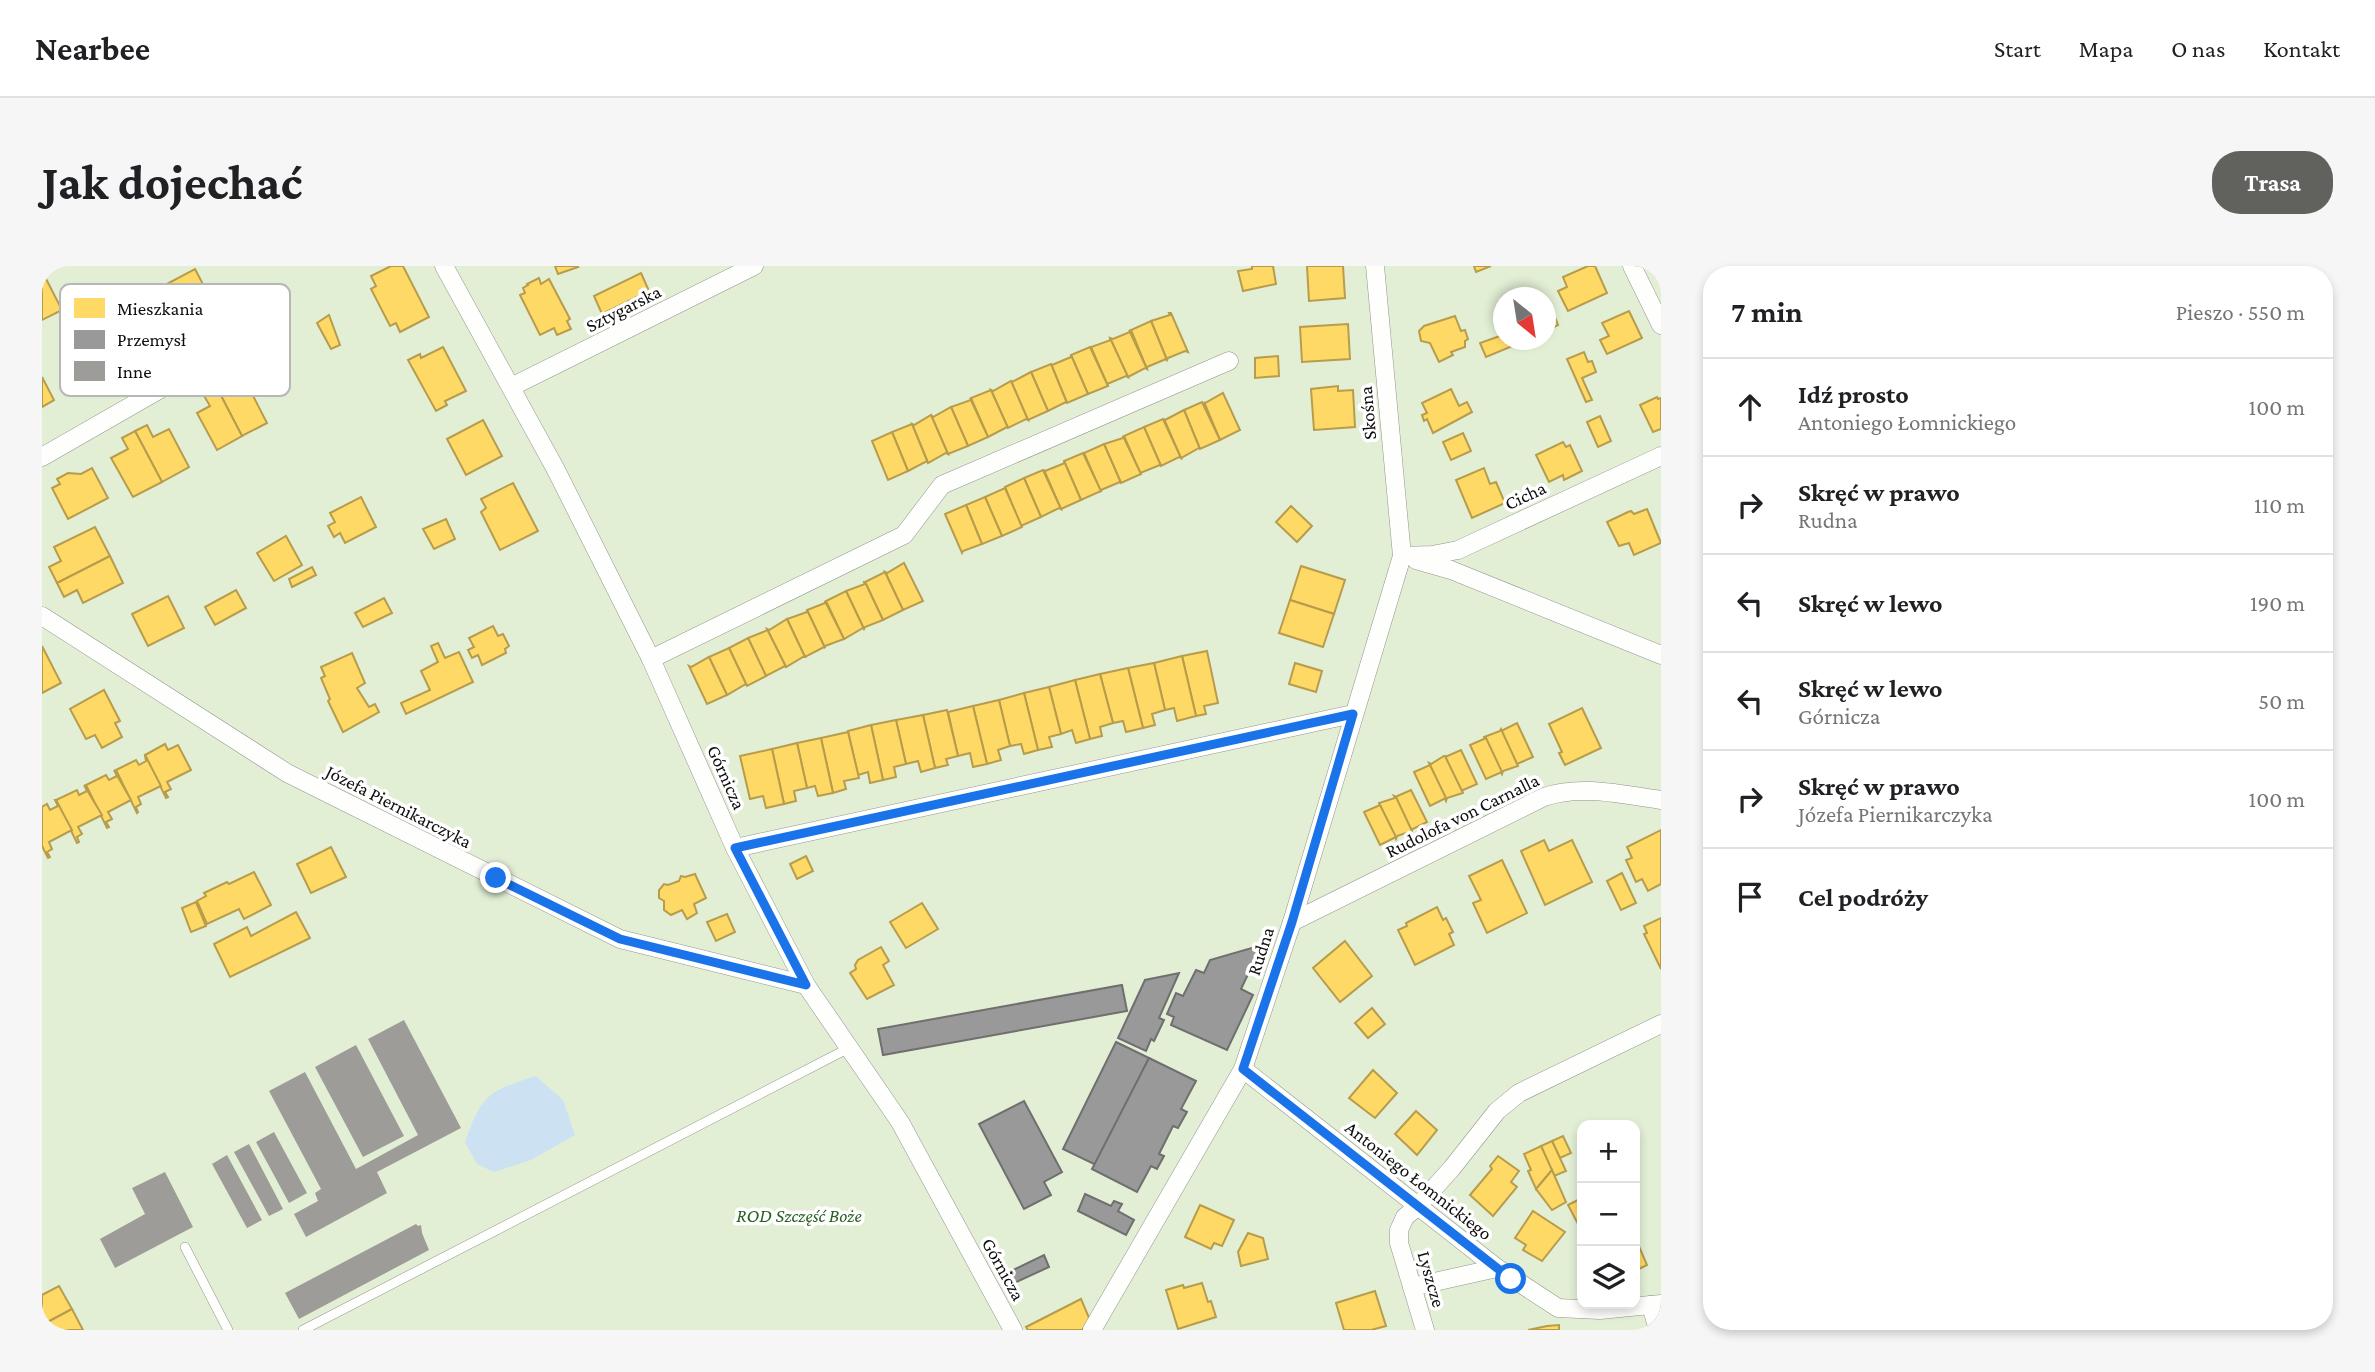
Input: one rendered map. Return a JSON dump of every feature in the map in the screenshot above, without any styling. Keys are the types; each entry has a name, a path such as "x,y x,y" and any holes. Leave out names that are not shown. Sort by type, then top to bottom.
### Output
{"street":[{"name":"Górnicza","path":"444,266 555,468 651,659 735,848 806,985 900,1122 1013,1330"},
{"name":"Sztygarska","path":"511,387 754,266"},
{"name":"Skośna","path":"1375,266 1402,556"},
{"path":"1632,266 1661,325"},
{"path":"651,659 904,535 942,485 1229,361"},
{"path":"42,457 148,396"},
{"name":"Cicha","path":"1402,556 1432,555 1458,550 1661,456"},
{"path":"1402,556 1451,570 1661,655"},
{"name":"Rudna","path":"1092,1330 1243,1069 1292,922 1402,556"},
{"name":"Józefa Piernikarczyka","path":"42,616 287,773 620,939 806,985"},
{"path":"735,848 1353,714"},
{"name":"Rudolofa von Carnalla","path":"1292,922 1559,792 1612,794 1661,800"},
{"path":"1418,1206 1497,1111 1519,1093 1661,1024"},
{"name":"Antoniego Łomnickiego","path":"1243,1069 1497,1268 1558,1308 1600,1310 1656,1305"},
{"name":"Lyszcze","path":"1418,1206 1405,1217 1399,1230 1399,1243 1425,1330"},
{"path":"1412,1287 1497,1268"},
{"path":"1656,1305 1658,1330"}],"lane":[{"path":"303,1330 849,1048"},
{"path":"185,1247 228,1330"}],"green space":[{"name":"ROD Szczęść Boże","path":"42,266 1661,266 1661,1330 42,1330"}],"water":[{"path":"536,1076 563,1100 575,1135 531,1160 494,1172 477,1164 465,1142 483,1104 497,1091"}],"building: Mieszkania":[{"path":"391,266 403,266 429,317 400,332 396,323 390,326 371,289 376,286 371,276"},
{"path":"555,266 577,266 578,267 558,274"},
{"path":"1252,266 1273,266 1276,284 1243,291 1238,271 1252,269"},
{"path":"1307,266 1343,266 1345,298 1309,301"},
{"path":"1474,266 1491,266 1476,272"},
{"path":"1588,266 1595,266 1607,293 1568,311 1558,291 1567,287 1563,277"},
{"path":"195,269 203,284 167,284"},
{"path":"42,271 60,311 42,320"},
{"path":"641,273 649,291 602,314 594,296"},
{"path":"539,278 541,284 549,279 570,319 567,321 571,329 557,335 554,328 540,335 520,295 525,293 523,288 527,284"},
{"path":"1629,311 1642,338 1607,354 1600,340 1609,336 1602,323"},
{"path":"1171,313 1188,352 1167,360 1151,321 1170,315"},
{"path":"329,315 340,345 331,349 317,323"},
{"path":"1455,316 1461,331 1465,330 1468,339 1465,341 1465,347 1451,352 1453,355 1439,362 1430,343 1421,341 1419,331 1424,326"},
{"path":"1151,321 1167,360 1147,369 1131,330"},
{"path":"1348,324 1350,359 1302,362 1300,327"},
{"path":"1130,332 1147,369 1128,377 1110,338"},
{"path":"1493,338 1493,350 1503,350 1486,357 1480,343"},
{"path":"1111,340 1128,377 1107,384 1091,347"},
{"path":"443,347 466,391 445,401 447,405 436,411 408,360 420,354 421,358"},
{"path":"1090,347 1108,386 1088,394 1071,355"},
{"path":"1584,352 1588,362 1592,361 1596,372 1582,378 1592,400 1586,402 1567,359"},
{"path":"1071,355 1088,394 1067,403 1051,364"},
{"path":"1278,356 1279,376 1255,378 1255,358"},
{"path":"1051,364 1067,403 1048,411 1031,372"},
{"path":"1031,372 1048,411 1028,420 1011,381"},
{"path":"42,377 54,400 42,407"},
{"path":"1011,381 1028,420 1008,428 991,390"},
{"path":"1338,386 1338,391 1353,390 1355,427 1314,430 1311,389"},
{"path":"1451,389 1459,406 1467,402 1472,412 1433,433 1427,419 1424,421 1422,415 1427,413 1422,403"},
{"path":"991,390 1008,428 988,437 971,398"},
{"path":"1223,393 1240,430 1220,440 1204,402"},
{"path":"204,396 221,396 242,436 217,450 197,413 210,406"},
{"path":"221,396 253,396 267,423 242,436"},
{"path":"1657,397 1661,398 1661,429 1653,432 1640,405"},
{"path":"971,400 988,437 968,446 951,407"},
{"path":"1202,402 1220,440 1200,449 1184,410"},
{"path":"951,407 968,446 948,454 931,415 933,417"},
{"path":"1184,410 1200,449 1181,458 1164,419"},
{"path":"931,415 948,454 928,463 912,424"},
{"path":"1600,416 1611,441 1598,447 1587,422"},
{"path":"1163,419 1181,458 1161,466 1144,427"},
{"path":"483,420 502,456 466,475 447,439"},
{"path":"912,424 928,463 927,461 908,471 892,432"},
{"path":"147,425 153,437 169,429 189,467 162,482 135,431"},
{"path":"1144,427 1161,466 1140,473 1124,436"},
{"path":"135,431 162,482 133,497 111,458 128,449 122,438"},
{"path":"892,432 908,471 888,480 872,441"},
{"path":"1463,433 1471,451 1451,460 1443,442"},
{"path":"1123,436 1141,474 1121,483 1104,444"},
{"path":"1563,442 1566,447 1570,445 1582,471 1564,480 1563,475 1549,482 1536,455"},
{"path":"1104,444 1121,483 1101,492 1084,453"},
{"path":"1083,453 1101,491 1081,500 1064,461"},
{"path":"1065,463 1081,500 1061,509 1044,470"},
{"path":"92,468 108,498 68,519 52,488 60,484 57,479 68,473 81,474"},
{"path":"1484,468 1490,484 1496,482 1505,503 1472,518 1456,480"},
{"path":"1043,470 1061,509 1041,517 1024,478"},
{"path":"1024,478 1041,517 1021,526 1005,487"},
{"path":"513,483 538,531 500,550 481,512 486,508 481,499"},
{"path":"1005,488 1022,527 1002,536 985,497"},
{"path":"361,497 376,527 345,543 340,533 334,537 328,526 335,522 330,513"},
{"path":"985,497 1002,536 982,544 966,505"},
{"path":"966,505 982,544 962,553 945,514"},
{"path":"1291,506 1312,526 1297,542 1276,522"},
{"path":"1647,509 1661,543 1634,555 1629,543 1619,546 1607,522 1631,511 1634,514"},
{"path":"446,519 455,539 434,549 423,529"},
{"path":"95,527 110,556 57,583 49,567 61,561 54,547"},
{"path":"286,536 302,565 274,581 257,553"},
{"path":"110,556 123,583 83,603 77,590 64,597 57,583"},
{"path":"904,563 923,601 903,610 885,572"},
{"path":"1301,566 1345,580 1334,614 1290,600"},
{"path":"312,567 316,575 292,587 289,579"},
{"path":"885,572 903,610 883,620 865,582"},
{"path":"865,582 883,620 864,629 846,591 865,584"},
{"path":"236,590 246,608 215,625 205,607"},
{"path":"846,591 864,629 844,639 826,601"},
{"path":"168,596 184,628 148,646 132,614"},
{"path":"384,598 392,613 363,627 355,613"},
{"path":"1290,600 1334,614 1323,647 1279,633"},
{"path":"825,601 844,639 825,648 807,610"},
{"path":"807,610 825,648 805,657 787,619"},
{"path":"787,619 805,657 786,667 767,629"},
{"path":"493,626 498,636 503,634 509,646 505,649 506,653 482,665 478,655 472,658 468,650 474,647 469,638"},
{"path":"768,630 786,667 766,676 748,638"},
{"path":"748,638 766,676 747,686 729,648"},
{"path":"438,643 445,658 459,652 473,682 406,714 401,703 430,690 421,671 438,662 431,646"},
{"path":"42,646 61,683 42,693"},
{"path":"729,648 747,686 746,684 727,695 709,657"},
{"path":"1207,651 1218,703 1204,706 1206,714 1196,716 1182,656"},
{"path":"352,653 365,683 357,688 369,707 375,704 379,712 343,732 328,701 330,699 321,678 325,676 321,667"},
{"path":"1182,656 1196,716 1177,721 1174,708 1165,710 1154,663"},
{"path":"709,657 727,695 707,704 689,666"},
{"path":"1154,663 1165,710 1152,714 1155,725 1143,728 1128,668"},
{"path":"1295,663 1322,671 1316,692 1289,684"},
{"path":"1128,668 1143,728 1126,732 1123,721 1113,723 1100,674"},
{"path":"1100,674 1113,723 1100,727 1102,736 1090,739 1075,680"},
{"path":"1075,680 1090,739 1076,743 1072,730 1061,734 1049,687"},
{"path":"1049,687 1061,734 1049,737 1052,747 1038,750 1024,693"},
{"path":"104,690 120,721 115,723 122,737 102,748 95,735 86,739 70,709"},
{"path":"1024,693 1038,750 1024,754 1021,744 1010,746 999,700"},
{"path":"999,700 1010,746 998,750 1001,760 987,764 973,706"},
{"path":"973,706 987,764 973,767 970,753 958,756 948,712"},
{"path":"1582,708 1601,748 1565,765 1549,724"},
{"path":"947,710 958,756 946,759 948,765 935,768 923,715"},
{"path":"923,715 935,768 921,772 918,761 906,764 896,720"},
{"path":"896,720 906,764 894,767 896,777 883,780 871,725"},
{"path":"1517,723 1533,757 1517,764 1501,731"},
{"path":"871,725 883,780 870,783 868,772 858,775 848,731"},
{"path":"1501,729 1518,766 1503,771 1502,774 1484,737"},
{"path":"848,732 859,778 844,781 846,789 833,793 821,738"},
{"path":"821,738 833,793 818,796 815,786 807,788 797,743"},
{"path":"1486,738 1502,772 1486,779 1470,745"},
{"path":"797,743 807,788 794,791 796,801 784,804 772,749"},
{"path":"165,744 168,750 178,745 191,770 167,782 171,789 165,792 168,797 166,798 145,755"},
{"path":"772,749 784,804 766,808 763,796 750,799 740,756"},
{"path":"1461,750 1477,784 1461,791 1445,757"},
{"path":"145,755 161,786 138,797 141,804 136,807 137,813 116,770 136,760 139,765 146,761"},
{"path":"1445,756 1463,793 1447,798 1446,801 1429,763"},
{"path":"1430,765 1446,798 1430,806 1414,772"},
{"path":"114,770 131,800 108,812 112,819 106,822 109,827 107,828 86,785 106,775 109,780 117,776"},
{"path":"84,785 102,815 78,827 82,834 77,837 77,843 56,800 77,790 79,795 87,791"},
{"path":"1411,790 1427,822 1411,830 1395,797"},
{"path":"1394,796 1412,831 1397,836 1396,839 1379,803 1395,798"},
{"path":"55,800 72,830 49,842 52,849 47,852 50,857 48,858 42,846 42,807 47,804 50,810 58,806"},
{"path":"1380,805 1396,837 1380,845 1364,812"},
{"path":"1661,830 1661,884 1648,891 1642,879 1636,882 1626,860 1632,858 1627,847"},
{"path":"1544,840 1549,851 1572,840 1592,882 1545,905 1521,851"},
{"path":"331,847 346,877 311,893 297,864"},
{"path":"806,856 813,871 797,879 790,864"},
{"path":"1502,860 1527,913 1487,933 1473,903 1481,900 1469,876"},
{"path":"254,872 271,905 244,919 239,909 207,924 197,901 206,896 204,893"},
{"path":"1622,873 1636,903 1621,910 1607,881"},
{"path":"695,874 706,898 694,904 697,913 687,919 682,910 671,915 664,910 664,901 659,898 659,890 664,884 679,881 681,876"},
{"path":"196,902 206,926 191,932 182,908"},
{"path":"922,903 938,929 906,948 890,922"},
{"path":"1437,907 1453,932 1449,934 1454,945 1415,965 1398,930"},
{"path":"296,912 310,938 230,977 214,944 247,927 251,936"},
{"path":"727,914 735,932 716,941 707,922"},
{"path":"1661,918 1661,969 1644,934 1647,933 1644,926"},
{"path":"1345,941 1372,976 1340,1002 1313,968"},
{"path":"881,947 889,961 883,965 894,985 867,999 850,973 856,969 858,960"},
{"path":"1372,1008 1385,1024 1368,1038 1355,1023"},
{"path":"1373,1070 1397,1093 1375,1118 1349,1098"},
{"path":"1416,1111 1437,1130 1417,1155 1395,1134"},
{"path":"1563,1136 1571,1153 1560,1158 1552,1141"},
{"path":"1552,1141 1566,1171 1554,1176 1541,1146"},
{"path":"1541,1146 1552,1170 1536,1189 1524,1154"},
{"path":"1498,1156 1519,1171 1511,1182 1517,1187 1493,1216 1470,1195 1492,1169 1490,1166"},
{"path":"1552,1170 1566,1202 1552,1210 1536,1189"},
{"path":"1577,1200 1577,1222 1568,1205"},
{"path":"1200,1205 1234,1220 1222,1246 1214,1243 1211,1249 1185,1237"},
{"path":"1533,1211 1565,1232 1542,1261 1523,1250 1526,1245 1515,1238"},
{"path":"1248,1233 1263,1238 1268,1259 1241,1266 1238,1252"},
{"path":"1640,1249 1647,1265 1640,1268"},
{"path":"1202,1283 1216,1317 1178,1329 1166,1290"},
{"path":"59,1286 72,1309 42,1325 42,1295"},
{"path":"1375,1291 1386,1326 1371,1330 1344,1330 1336,1303"},
{"path":"1081,1299 1090,1320 1082,1330 1028,1330 1026,1327"},
{"path":"72,1309 83,1330 43,1330 42,1325"},
{"path":"1559,1325 1559,1330 1528,1330 1547,1326"}],"building: Przemysł":[{"path":"1262,945 1241,989 1253,995 1227,1050 1171,1025 1174,1017 1167,1014 1176,993 1183,996 1196,970 1204,973 1210,960"},
{"path":"1179,973 1159,1018 1164,1020 1146,1051 1118,1038 1145,980"},
{"path":"1122,985 1127,1011 883,1055 878,1029"},
{"path":"1116,1042 1149,1058 1096,1165 1063,1149"},
{"path":"1149,1058 1196,1081 1181,1109 1187,1112 1178,1128 1173,1126 1159,1154 1164,1156 1157,1169 1151,1166 1137,1192 1092,1169"},
{"path":"1024,1101 1062,1172 1044,1182 1051,1195 1024,1209 979,1124"},
{"path":"1085,1194 1111,1206 1114,1201 1122,1204 1118,1211 1134,1220 1126,1235 1078,1211"},
{"path":"1044,1255 1049,1267 1012,1284 1007,1273"}],"building: Inne":[{"path":"404,1020 461,1128 377,1172 387,1193 306,1237 294,1214 318,1201 315,1193 321,1189 269,1091 305,1072 356,1169 418,1135 368,1039"},
{"path":"356,1045 404,1136 363,1157 315,1067"},
{"path":"274,1132 307,1193 289,1203 256,1142"},
{"path":"249,1144 283,1209 269,1216 234,1152"},
{"path":"227,1155 262,1220 247,1228 212,1164"},
{"path":"165,1172 193,1227 115,1268 100,1239 145,1214 132,1188"},
{"path":"416,1224 421,1225 429,1250 299,1319 285,1293"}],"route":[{"path":"496,878 620,939 806,985 735,848 1353,714 1292,922 1243,1069 1511,1279"}]}
